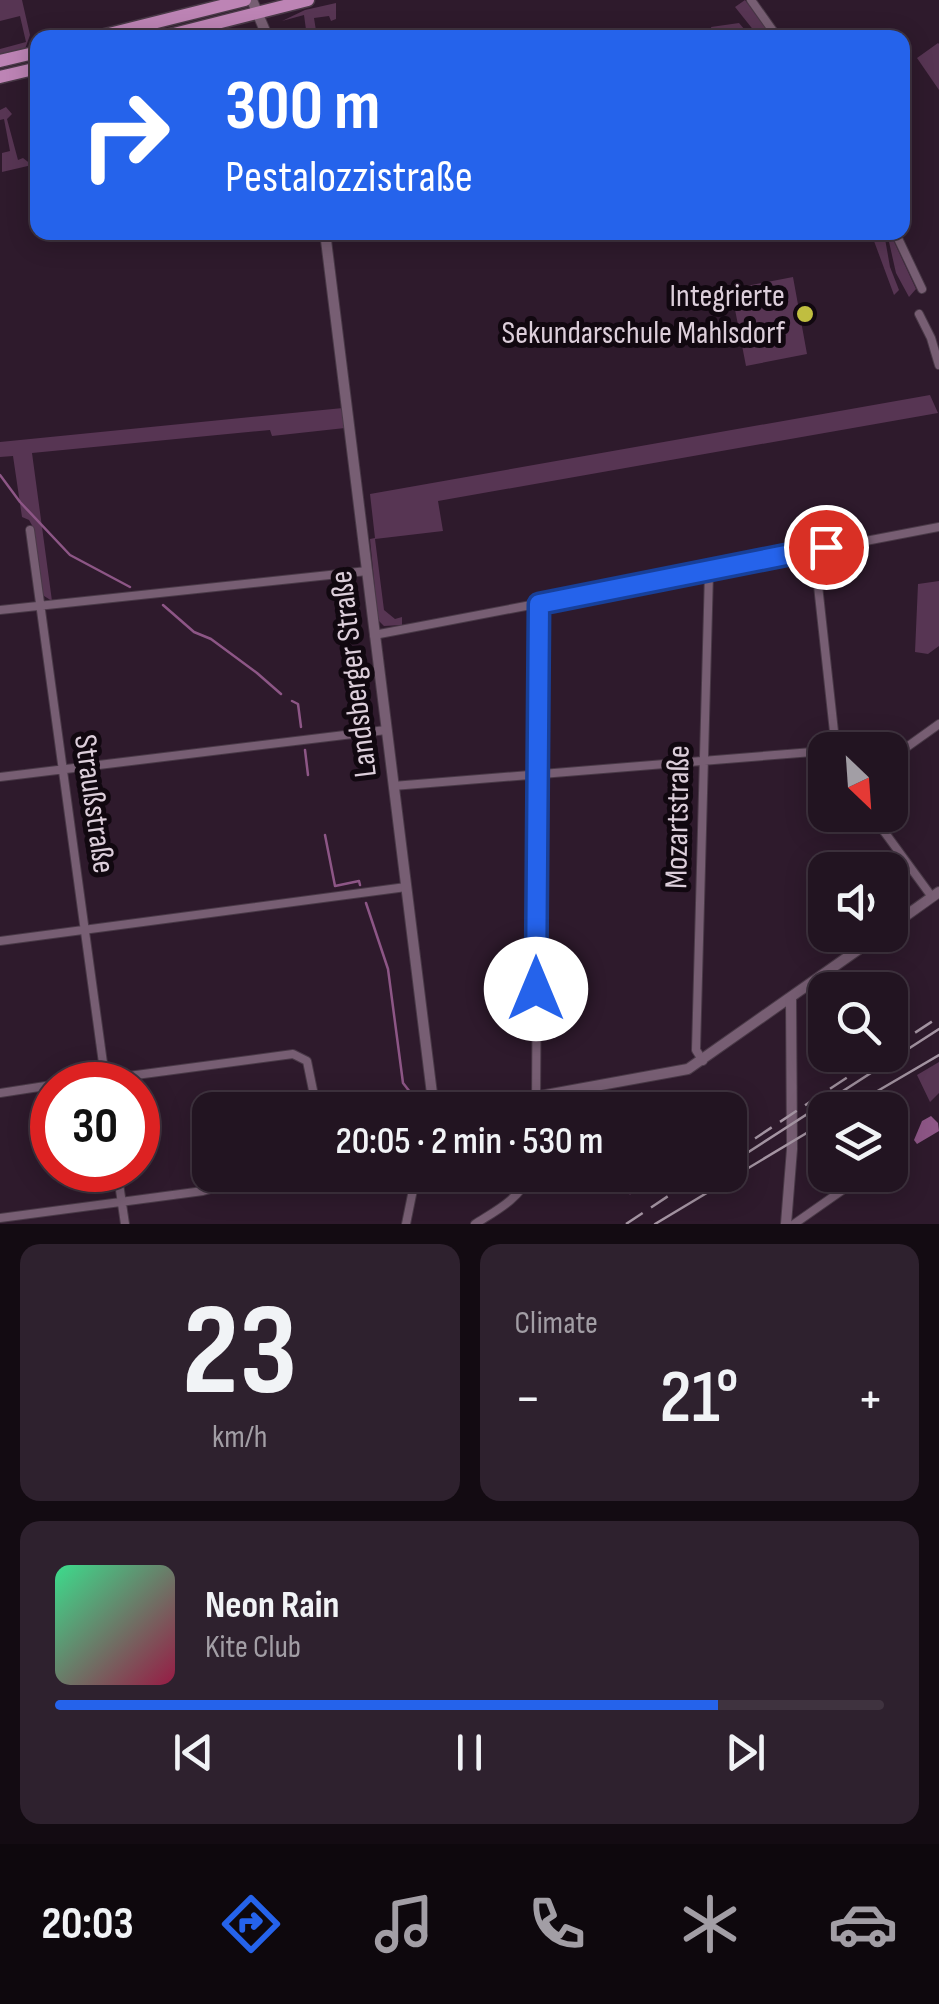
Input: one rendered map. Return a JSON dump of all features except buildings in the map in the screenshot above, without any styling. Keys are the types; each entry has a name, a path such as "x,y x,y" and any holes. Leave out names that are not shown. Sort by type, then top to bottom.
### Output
{"main road":[{"path":"131,30 251,4 308,0"},
{"path":"180,30 251,4"},
{"path":"0,61 30,54"},
{"path":"0,77 30,70"}],"street":[{"path":"751,0 772,30"},
{"path":"251,4 264,30"},
{"name":"Landsberger Straße","path":"325,240 432,1092"},
{"path":"899,240 922,289"},
{"path":"919,314 939,365"},
{"path":"374,634 939,527"},
{"name":"Straußstraße","path":"30,530 104,1062"},
{"path":"814,549 836,732"},
{"path":"0,610 367,571"},
{"name":"Mozartstraße","path":"703,1061 696,1050 708,572"},
{"path":"537,1092 539,604"},
{"path":"908,745 939,724"},
{"path":"0,777 386,730"},
{"path":"393,786 808,753"},
{"path":"886,832 936,894 908,914"},
{"path":"0,941 406,887"},
{"path":"559,1092 688,1069 855,952"},
{"path":"786,1224 792,1149 792,998"},
{"path":"160,1072 293,1054 306,1060 312,1092"},
{"path":"0,1093 30,1088"},
{"path":"120,1192 124,1224"},
{"path":"0,1218 192,1192"},
{"path":"406,1224 413,1192"},
{"path":"474,1224 517,1192"},
{"path":"794,1224 840,1192"}],"shaded area":[{"path":"0,0 22,0 30,35 25,49 0,56 0,49 26,42 20,16 0,21"},
{"path":"745,0 767,30 753,30 735,7"},
{"path":"336,3 336,19 314,18 316,30 306,30 304,15 282,21 305,10"},
{"path":"739,23 745,30 712,30 711,27"},
{"path":"939,44 939,90 917,58"},
{"path":"6,107 12,114 7,119 18,160 23,158 30,165 2,172 2,153 10,151 0,110"},
{"path":"874,240 885,240 899,290 894,295"},
{"path":"889,240 893,240 916,289 909,297 896,273"},
{"path":"793,277 807,354 746,366 731,289"},
{"path":"930,395 938,413 438,501 443,531 375,539 384,610 395,619 402,617 402,625 384,626 378,620 370,494"},
{"path":"343,408 345,428 272,436 270,430 32,453 52,601 41,594 33,527 22,517 13,456 0,457 0,442"},
{"path":"939,581 939,646 928,654 915,652 918,584"},
{"path":"939,1062 939,1093 930,1102 917,1075"},
{"path":"931,1116 939,1131 917,1144 914,1140 922,1121"}],"waterway":[{"path":"0,475 70,555 130,587"},
{"path":"163,605 281,694"},
{"path":"292,701 298,704 301,727"},
{"path":"305,750 308,775"},
{"path":"325,835 335,886 359,881 360,885"},
{"path":"366,903 388,969 403,1083 410,1092"},
{"path":"626,1192 632,1192"}],"tram line":[{"path":"747,1153 939,1029"},
{"path":"876,1092 939,1055"},
{"path":"655,1224 808,1132"}],"railway":[{"path":"908,1037 939,1017"},
{"path":"747,1144 855,1072"},
{"path":"626,1224 674,1192"}],"place":[{"name":"Integrierte Sekundarschule Mahlsdorf","path":"805,314"}],"route":[{"path":"536,989 539,604 826,547"}]}
